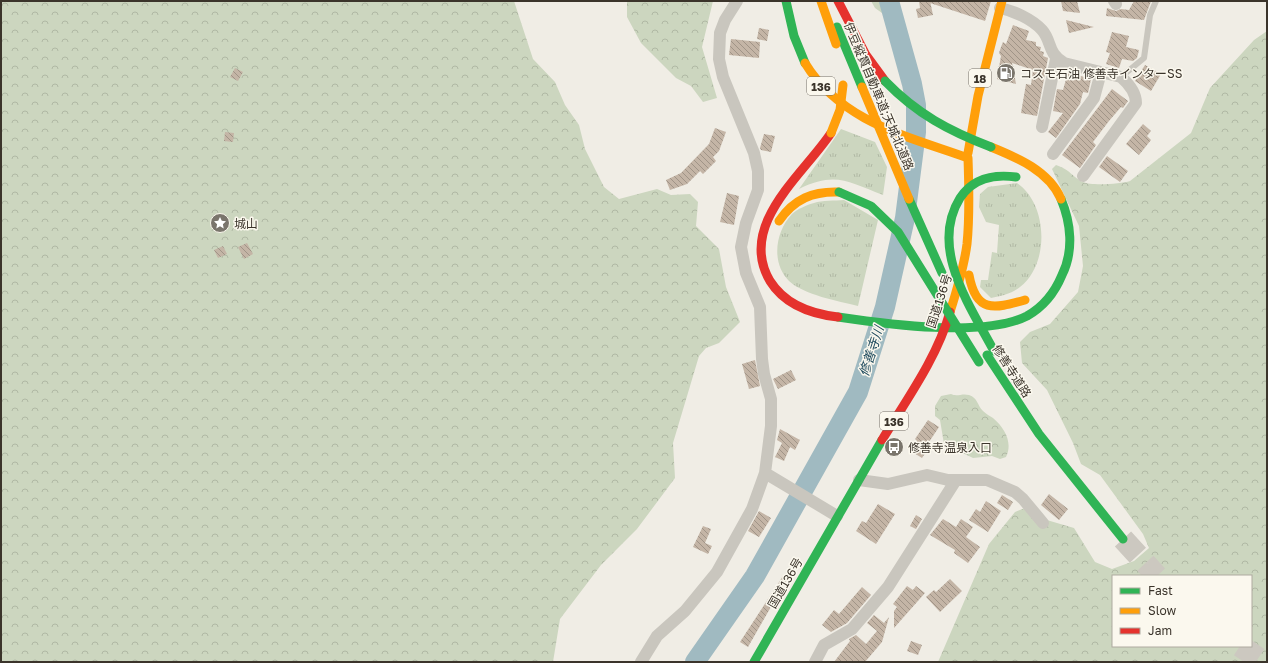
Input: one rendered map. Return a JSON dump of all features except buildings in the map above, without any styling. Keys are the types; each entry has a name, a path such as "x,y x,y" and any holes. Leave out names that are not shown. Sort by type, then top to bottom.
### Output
{"main road":[{"name":"136","path":"786,1 801,56 815,78 834,100 854,115 968,158"},
{"path":"821,1 838,53"},
{"name":"伊豆縦貫自動車道;天城北道路","path":"827,1 909,199"},
{"path":"838,1 866,55 885,81 909,106 935,124 1027,163 1046,177 1053,186 1068,217 1070,240 1068,260 1062,277 1050,297 1042,305 1025,317 993,327 946,327 817,313 795,305 778,292 766,274 761,254 762,234 769,215 783,195 818,154 831,133 840,110 843,85 842,74"},
{"name":"18","path":"968,158 972,117 981,74 1001,5"},
{"name":"国道136号","path":"754,662 833,513 859,480 926,367 946,327 959,283 967,244 969,206 968,158"},
{"path":"1026,181 1016,177 994,175 974,182 966,189 954,206 948,227 947,239 952,264 990,353 1094,502"},
{"path":"775,230 782,216 796,201 816,193 826,191 839,192 871,206 898,232 984,368 1033,431 1063,465"},
{"name":"修善寺道路","path":"909,199 947,283 1036,428 1063,465 1123,539"},
{"path":"967,244 971,287 981,303 992,307 1025,300"},
{"path":"946,327 1001,311 1025,300 1035,293"},
{"path":"804,298 824,306 861,317"}],"street":[{"path":"641,662 657,636 685,611 717,572 752,509 765,473 771,426 771,399 764,374 762,359 760,307 746,273 742,247 746,223 758,190 758,171 754,153 723,77 719,59 720,33 725,20 737,1"},
{"path":"1001,5 1029,20 1043,30 1051,51 1056,59 1064,63 1121,77 1127,82 1136,96 1136,103 1083,176"},
{"path":"1042,127 1056,59"},
{"path":"1053,154 1094,98 1102,72"},
{"path":"765,473 783,485 833,513"},
{"path":"859,480 888,484 927,475 942,479 987,480 1015,492 1023,499 1043,523"},
{"path":"815,662 824,645 852,630 888,586 956,480"}],"lane":[{"path":"1121,77 1144,58 1150,15 1156,1"}],"green space":[{"path":"1,1 514,1 533,59 555,82 565,105 579,125 585,149 604,187 619,199 657,189 671,195 690,194 698,202 696,226 719,249 726,287 740,322 719,343 706,348 699,356 673,443 675,478 637,529 601,565 560,619 553,662 1,662"},
{"path":"627,1 713,1 702,47 717,98 703,102 691,86 676,78 641,43 627,17"},
{"path":"871,1 880,1 884,9 882,13 875,8"},
{"path":"1267,31 1267,662 938,662 989,544 1015,512 1025,508 1040,518 1074,528 1095,562 1112,569 1134,561 1149,548 1143,534 1100,475 1081,464 1073,443 1047,390 1022,363 1020,342 1030,332 1050,324 1078,292 1083,266 1079,226 1052,169 1056,165 1068,171 1079,180 1092,184 1120,183 1130,181 1191,133 1210,88 1254,40"},
{"path":"841,129 875,142 887,167 883,195 842,180 823,181 799,189"},
{"path":"1017,183 1027,193 1035,205 1039,219 1041,234 1037,264 1030,277 1020,287 1010,293 991,298 980,287 981,280 988,280 992,252 997,253 999,225 986,222 979,207 980,194 988,187"},
{"path":"844,200 878,220 858,306 812,294 795,286 783,274 779,265 777,248 779,238 786,221 794,212 817,202"},
{"path":"951,394 972,396 983,411 1001,426 1007,436 1009,446 1006,457 1000,459 992,456 973,458 944,444 940,420 935,416 935,406 941,396"}],"waterway":[{"name":"修善寺川","path":"695,662 755,576 858,392 885,307 905,218 916,132 916,105 912,84 889,1"}],"tunnel":[{"path":"1123,539 1156,575"},
{"path":"1242,647 1264,662"}],"traffic: fast":[{"path":"786,1 794,36 805,63"},
{"path":"837,27 862,87"},
{"path":"885,81 909,103 934,120 961,135 991,147"},
{"path":"994,351 974,315 956,276 951,257 949,237 952,217 960,198 965,191 977,182 984,179 999,176 1016,177"},
{"path":"839,192 871,206 898,232 979,362"},
{"path":"909,199 942,273"},
{"path":"838,317 908,326 961,328 1009,323 1027,316 1048,298 1056,287 1066,266 1070,247 1070,237 1067,218 1061,199"},
{"path":"987,355 1039,434 1123,539"},
{"path":"754,662 882,440"}],"traffic: slow":[{"path":"821,1 836,44"},
{"path":"968,153 978,96 1002,1"},
{"path":"805,63 820,83 837,100 856,113 899,134 968,158 969,211 966,253 950,312"},
{"path":"831,133 840,110 843,85"},
{"path":"862,87 909,199"},
{"path":"991,147 1022,161 1041,173 1056,189 1061,199"},
{"path":"779,221 791,207 805,198 821,193 839,192"},
{"path":"969,275 972,287 976,296 981,302 995,306 1025,300"}],"traffic: jam":[{"path":"838,1 866,55 885,81"},
{"path":"831,133 791,184 767,221 762,240 762,260 770,281 783,296 809,311 838,317"},
{"path":"882,440 929,362 950,312"}],"place":[{"name":"コスモ石油 修善寺インターSS","path":"1006,73"},
{"name":"城山","path":"220,223"},
{"name":"修善寺温泉入口","path":"894,447"}]}
